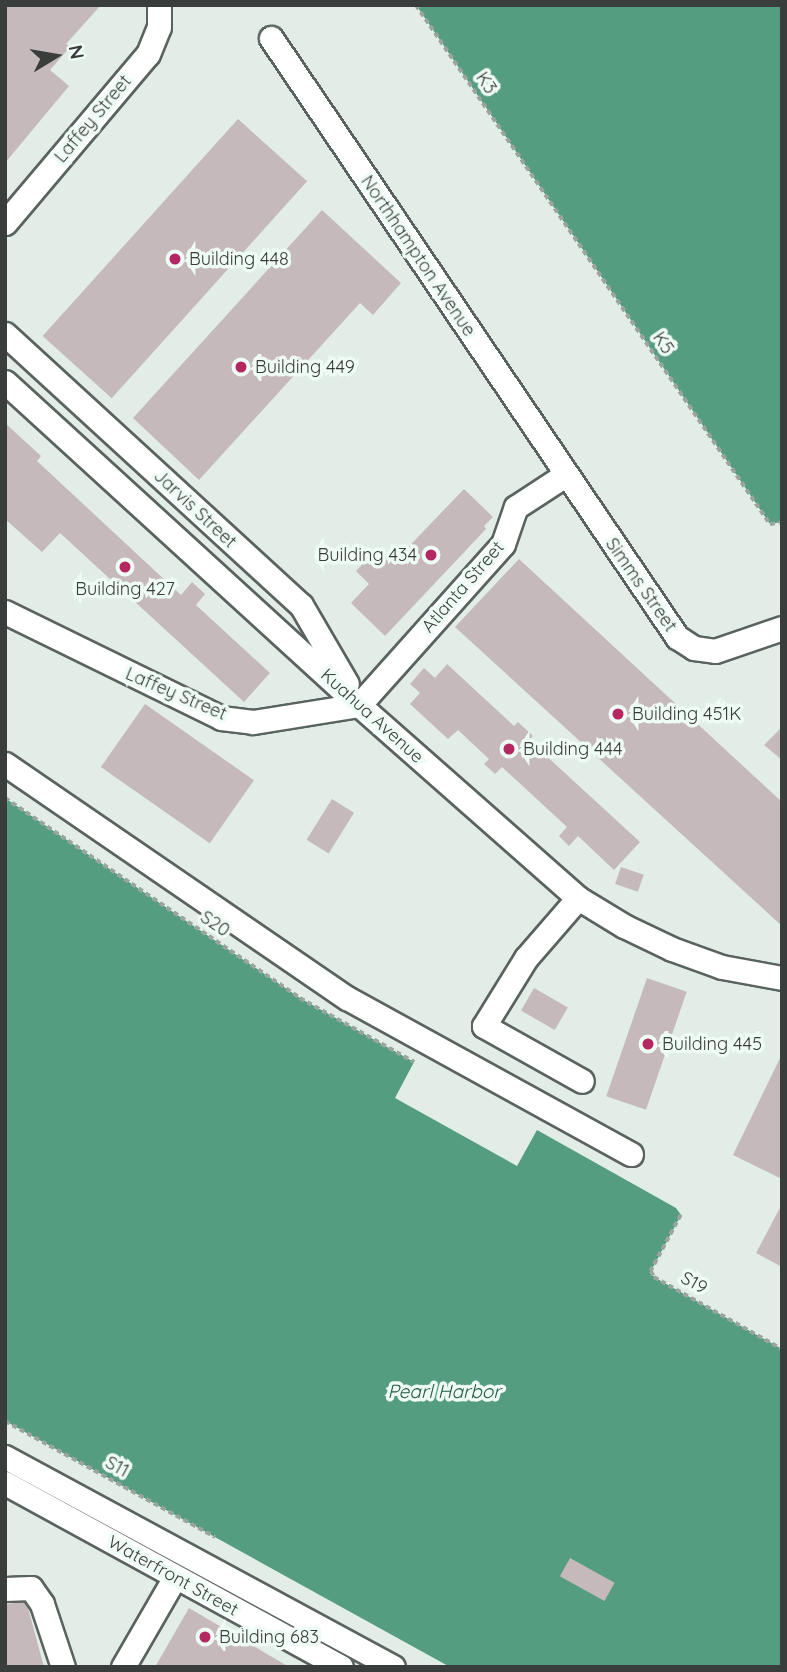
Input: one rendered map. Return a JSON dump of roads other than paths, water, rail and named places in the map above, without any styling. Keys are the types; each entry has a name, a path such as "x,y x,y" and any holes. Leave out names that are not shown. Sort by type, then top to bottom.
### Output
{"street":[{"name":"Laffey Street","path":"5,223 148,54 159,27 159,5"},
{"name":"Northhampton Avenue","path":"271,38 565,475"},
{"name":"Jarvis Street","path":"5,334 301,605 359,705"},
{"name":"Kuahua Avenue","path":"5,382 359,705 578,898 624,926 672,949 722,967 782,978"},
{"name":"Simms Street","path":"565,475 682,642 694,649 715,652 782,628"},
{"name":"Atlanta Street","path":"359,705 503,544 516,507 565,475"},
{"name":"Laffey Street","path":"5,612 221,718 253,722 359,705"},
{"path":"5,764 347,998 631,1154"},
{"path":"578,898 526,958 484,1026 582,1082"},
{"path":"5,1457 393,1667"},
{"name":"Waterfront Street","path":"5,1483 341,1667"},
{"path":"123,1667 175,1577"},
{"path":"5,1589 31,1588 43,1604 63,1667"}],"water":[{"path":"416,5 782,5 782,522 770,524"},
{"name":"Pearl Harbor","path":"5,798 300,998 414,1062 395,1098 517,1166 537,1130 676,1208 681,1215 651,1271 654,1277 782,1349 782,1667 450,1667 5,1421"}],"place":[{"name":"Building 448","path":"175,259"},
{"name":"Building 449","path":"241,367"},
{"name":"Building 434","path":"431,555"},
{"name":"Building 427","path":"125,567"},
{"name":"Building 451K","path":"618,714"},
{"name":"Building 444","path":"509,749"},
{"name":"Building 445","path":"648,1044"},
{"name":"Building 683","path":"205,1637"}]}
